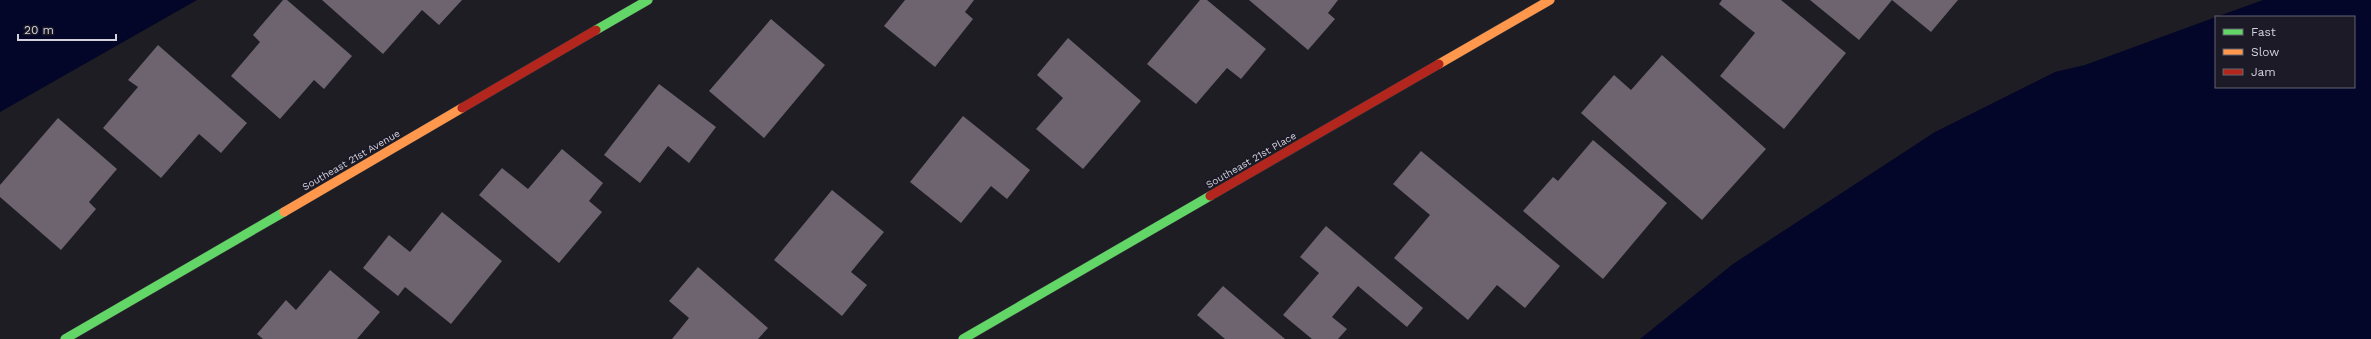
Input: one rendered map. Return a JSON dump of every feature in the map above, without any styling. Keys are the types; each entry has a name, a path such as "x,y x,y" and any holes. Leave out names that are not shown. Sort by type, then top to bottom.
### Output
{"street":[{"name":"Southeast 21st Avenue","path":"65,339 648,0"},
{"name":"Southeast 21st Place","path":"963,339 1550,0"}],"water":[{"path":"0,0 197,0 0,112"},
{"path":"2263,0 2371,0 2371,339 1640,339 1733,264 1935,132 2055,72 2085,65 2215,17 2215,88 2355,88 2355,16 2219,16"}],"building":[{"path":"283,0 287,0 352,56 324,89 314,80 280,119 231,76 260,42 253,35"},
{"path":"322,0 462,0 439,25 422,10 383,54"},
{"path":"905,0 974,0 965,12 973,19 935,67 884,26"},
{"path":"1200,0 1207,0 1266,49 1241,79 1227,68 1196,104 1147,64"},
{"path":"1249,0 1338,0 1328,13 1335,19 1308,50"},
{"path":"1722,0 1781,0 1846,53 1784,129 1720,76 1755,33 1719,4"},
{"path":"1810,0 1892,0 1859,40"},
{"path":"1892,0 1958,0 1931,32"},
{"path":"771,19 825,65 764,138 709,91"},
{"path":"1068,38 1141,101 1083,169 1036,129 1063,98 1037,75"},
{"path":"158,45 247,123 221,153 199,134 161,178 103,128 138,87 128,80"},
{"path":"1662,55 1766,149 1702,220 1581,113 1614,75 1631,90"},
{"path":"659,84 716,127 689,163 668,146 640,183 604,155"},
{"path":"963,116 1030,170 1007,199 991,186 961,223 910,182"},
{"path":"58,118 117,169 89,202 96,209 61,250 0,197 0,185"},
{"path":"1593,140 1667,203 1603,279 1523,211 1553,177 1558,181"},
{"path":"562,149 603,183 589,201 602,212 559,263 479,195 502,168 528,189"},
{"path":"1421,151 1560,266 1525,308 1497,285 1468,320 1394,258 1430,215 1393,184"},
{"path":"832,190 884,232 851,272 867,285 842,316 774,260"},
{"path":"442,212 502,261 451,324 405,287 398,296 363,268 389,235 410,252"},
{"path":"1326,226 1423,308 1407,327 1358,286 1332,317 1347,329 1338,339 1312,339 1283,315 1319,273 1300,257"},
{"path":"698,267 768,328 758,339 672,339 689,318 669,301"},
{"path":"330,270 380,312 357,339 263,339 257,334 286,300 296,310"},
{"path":"1223,286 1285,339 1225,339 1197,315"}],"traffic: fast":[{"path":"596,30 648,0"},
{"path":"963,339 1210,196"},
{"path":"65,339 284,212"}],"traffic: slow":[{"path":"1439,64 1550,0"},
{"path":"284,212 462,108"}],"traffic: jam":[{"path":"462,108 596,30"},
{"path":"1210,196 1439,64"}]}
